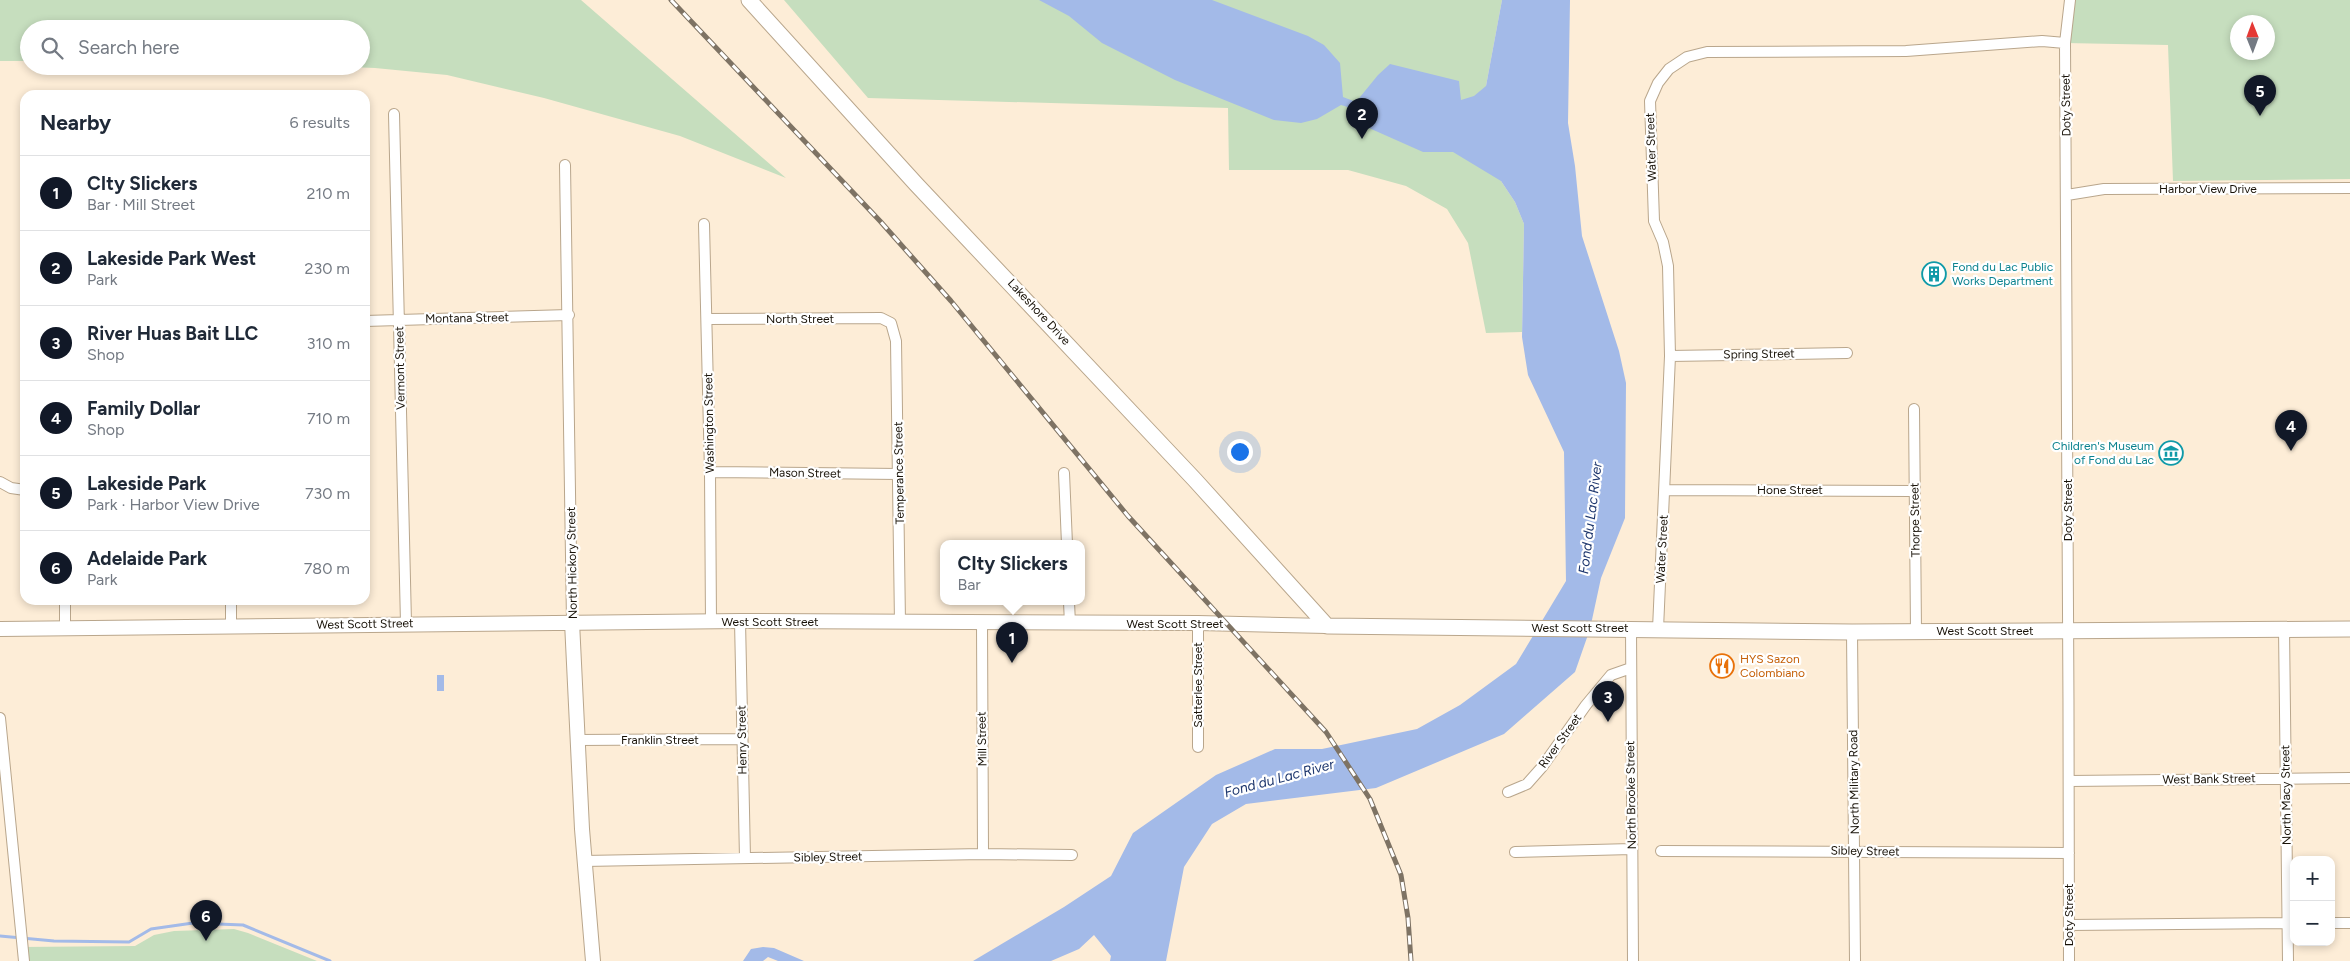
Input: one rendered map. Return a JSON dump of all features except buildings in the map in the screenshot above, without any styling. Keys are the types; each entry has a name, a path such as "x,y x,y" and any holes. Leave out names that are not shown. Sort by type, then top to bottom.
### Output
{"main road":[{"name":"Lakeshore Drive","path":"749,0 916,184 1195,480 1327,626"},
{"name":"West Scott Street","path":"0,629 231,628 406,623 740,621 1070,624 1198,623 1852,632 2350,629"},
{"name":"North Hickory Street","path":"572,622 584,861 593,961"}],"street":[{"name":"Doty Street","path":"2069,961 2067,632 2069,509 2065,43 2070,0"},
{"name":"Water Street","path":"1658,629 1670,356 1668,266 1663,242 1654,221 1650,101 1658,82 1669,69 1687,57 1707,52 1906,50 2042,41 2065,43"},
{"name":"Vermont Street","path":"394,114 406,623"},
{"name":"North Hickory Street","path":"565,165 569,316 572,622"},
{"name":"Harbor View Drive","path":"2067,195 2104,189 2350,188"},
{"name":"Washington Street","path":"704,224 710,472 711,622"},
{"name":"Montana Street","path":"370,321 569,316"},
{"name":"North Street","path":"706,319 881,318 892,324"},
{"name":"Temperance Street","path":"892,324 896,346 900,623"},
{"name":"Spring Street","path":"1670,356 1846,353"},
{"name":"Thorpe Street","path":"1914,409 1916,631"},
{"name":"Mason Street","path":"710,472 899,474"},
{"path":"1064,473 1067,540"},
{"path":"0,482 11,488 20,489"},
{"name":"Hone Street","path":"1665,490 1914,491"},
{"path":"65,605 65,629"},
{"path":"231,605 231,628"},
{"path":"1069,605 1070,624"},
{"name":"Henry Street","path":"740,621 746,858"},
{"name":"Mill Street","path":"982,623 983,854"},
{"name":"Satterlee Street","path":"1198,623 1198,747"},
{"name":"North Brooke Street","path":"1630,628 1633,961"},
{"name":"North Macy Street","path":"2284,629 2290,901"},
{"name":"North Military Road","path":"1852,632 1855,850 1854,961"},
{"name":"River Street","path":"1508,792 1527,784 1542,767 1586,705 1611,675 1630,668"},
{"path":"0,718 21,947 24,961"},
{"name":"Franklin Street","path":"577,740 742,740"},
{"name":"West Bank Street","path":"2069,781 2350,778"},
{"path":"1515,852 1632,849"},
{"name":"Sibley Street","path":"1661,851 1855,850 2069,853"},
{"name":"Sibley Street","path":"584,861 983,854 1072,855"},
{"path":"2069,925 2290,923"},
{"path":"2335,923 2350,923"},
{"name":"North Macy Street","path":"2288,961 2290,936"}],"green space":[{"path":"0,0 581,0 786,178 680,136 544,98 447,75 370,68 370,20 20,20 20,61 0,61"},
{"path":"784,0 1502,0 1486,86 1501,181 1515,202 1524,224 1522,332 1486,333 1468,243 1447,209 1406,186 1348,170 1229,170 1228,108 868,98"},
{"path":"2070,0 2350,0 2350,179 2173,181 2168,45 2065,43"},
{"path":"234,929 317,961 24,961 21,947 135,946 154,935 174,931"}],"water":[{"name":"Fond du Lac River","path":"1039,0 1212,0 1308,36 1324,45 1340,63 1343,97 1356,102 1378,75 1390,64 1459,81 1461,100 1474,96 1486,86 1502,0 1570,0 1568,123 1575,166 1582,236 1619,351 1626,383 1625,518 1601,578 1590,629 1575,672 1504,734 1376,788 1246,804 1212,824 1184,867 1166,961 1110,961 1111,956 1094,935 1079,949 1051,961 973,961 1064,907 1111,876 1133,833 1216,775 1275,749 1322,749 1417,729 1460,705 1516,664 1566,581 1564,452 1528,375 1522,337 1524,224 1515,202 1501,181 1453,152 1423,152 1360,124 1354,109 1341,105 1317,119 1301,123 1274,120 1175,80 1102,43 1069,16"},
{"path":"437,675 444,675 444,691 437,691"},
{"path":"774,948 804,961 778,961 768,957 763,961 743,961 751,949"}],"waterway":[{"path":"0,936 54,941 129,942 151,929 193,923 243,925 330,961"}],"railway":[{"path":"671,0 880,221 951,301 1128,516 1326,732 1370,799 1401,875 1408,918 1411,961"}],"place":[{"name":"Lakeside Park","path":"2260,116"},
{"name":"Lakeside Park West","path":"1362,139"},
{"name":"Fond du Lac Public Works Department","path":"1934,274"},
{"name":"Family Dollar","path":"2291,451"},
{"name":"Children's Museum of Fond du Lac","path":"2171,453"},
{"name":"CIty Slickers","path":"1012,663"},
{"name":"HYS Sazon Colombiano","path":"1722,666"},
{"name":"River Huas Bait LLC","path":"1608,722"},
{"name":"Adelaide Park","path":"206,941"}]}
